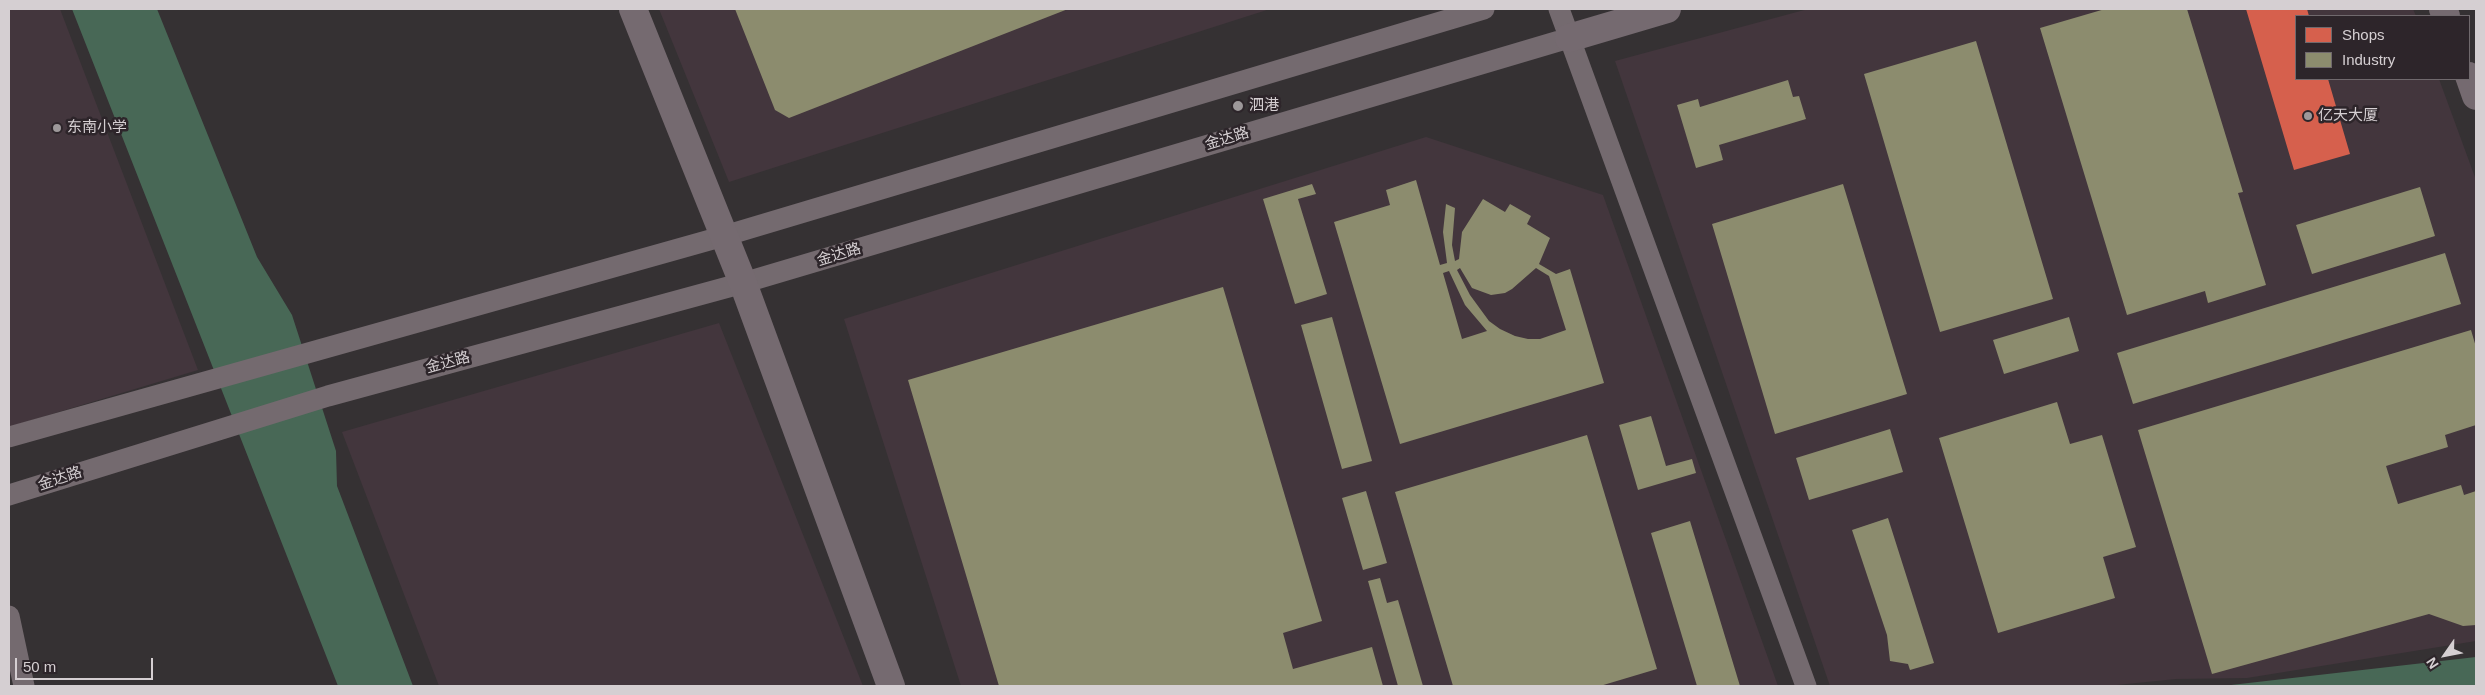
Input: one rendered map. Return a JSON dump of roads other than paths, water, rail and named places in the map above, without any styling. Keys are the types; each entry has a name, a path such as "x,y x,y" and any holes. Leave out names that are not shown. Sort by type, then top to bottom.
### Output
{"main road":[{"path":"634,9 744,283 891,686"},
{"name":"金达路","path":"1569,38 1667,9"},
{"path":"2470,79 2476,96"}],"street":[{"path":"9,437 724,236 1484,9"},
{"path":"1559,9 1806,686"},
{"name":"金达路","path":"9,495 328,396 744,283 1569,38"},
{"path":"9,616 24,686"}],"place":[{"name":"泗港","path":"1238,106"},
{"name":"亿天大厦","path":"2308,116"},
{"name":"东南小学","path":"57,128"}]}
